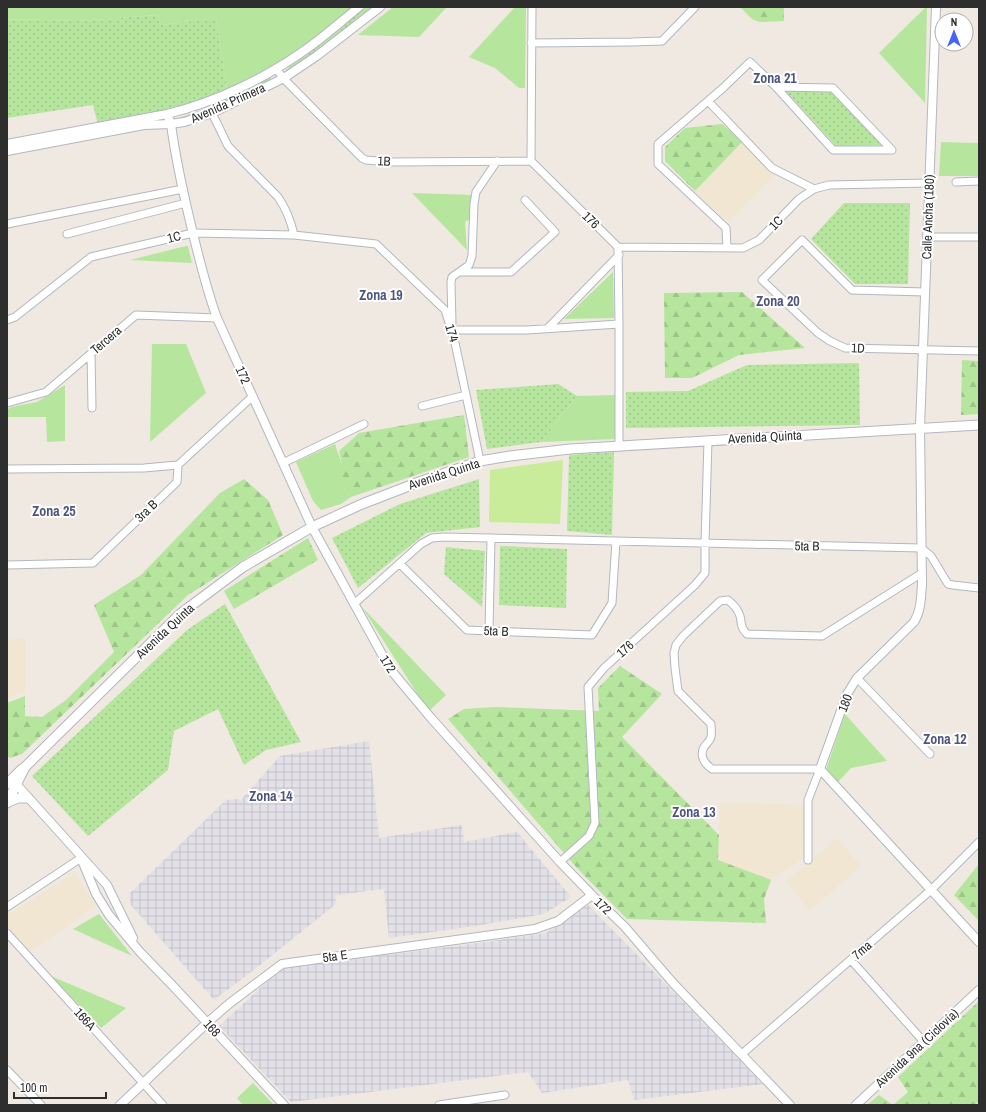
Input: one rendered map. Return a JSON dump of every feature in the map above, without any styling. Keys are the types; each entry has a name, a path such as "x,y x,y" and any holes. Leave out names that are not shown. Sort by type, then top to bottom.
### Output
{"main road":[{"name":"Avenida Quinta","path":"10,781 180,614 243,567 312,527 376,498 419,482 480,461 570,449 920,427 979,425"},
{"path":"10,781 7,802 18,798 28,798"}],"street":[{"name":"Avenida Primera","path":"7,144 167,114 213,101 276,69 311,46 359,7"},
{"name":"Avenida Primera","path":"7,151 144,125 184,122 212,113 284,78 318,55 380,7"},
{"path":"530,161 532,7"},
{"path":"532,43 662,41 695,7"},
{"name":"Calle Ancha (180)","path":"920,427 936,7"},
{"path":"727,248 726,228 658,164 658,144 750,62 776,87 833,150 892,150 833,88 776,87"},
{"name":"1B","path":"276,69 362,158 366,160 389,162 530,161"},
{"path":"708,101 772,168 814,189"},
{"path":"212,113 228,146 284,206 289,217 294,236"},
{"name":"172","path":"167,114 171,124 182,189 209,294 217,318 312,527 390,669 431,718 560,862 625,927 673,984 790,1105"},
{"name":"176","path":"530,161 618,247"},
{"path":"498,162 476,192 474,204 472,256 469,265 452,277 452,330 527,330 619,324"},
{"path":"956,182 979,181"},
{"name":"1C","path":"618,247 743,248 759,240 799,199 814,189 828,185 929,183"},
{"path":"7,224 182,189"},
{"path":"461,272 511,272 555,232 525,200"},
{"path":"67,234 186,203"},
{"name":"1C","path":"7,320 15,318 91,257 193,233 294,236 364,242"},
{"path":"927,237 979,237"},
{"name":"1D","path":"925,292 852,290 802,240 762,280 818,333 845,348 979,351"},
{"name":"174","path":"364,242 376,244 445,310 454,338 480,461"},
{"path":"618,247 619,447"},
{"path":"548,328 619,255"},
{"name":"Tercera","path":"7,403 46,392 136,315 217,318"},
{"path":"92,353 92,408"},
{"path":"422,406 466,394"},
{"path":"7,469 144,468 178,464 252,397"},
{"path":"283,463 364,424"},
{"name":"180","path":"820,770 847,694 857,678 914,622 919,615 921,605 922,573 920,427"},
{"name":"176","path":"560,862 589,836 595,823 588,687 604,668 695,585 706,573 705,543 708,440"},
{"name":"3ra B","path":"7,565 93,563 177,482 178,464"},
{"name":"5ta B","path":"354,604 421,544 432,538 491,538 921,548"},
{"path":"489,630 491,538"},
{"name":"5ta B","path":"400,564 467,630 592,634 612,603 616,541"},
{"path":"921,548 930,556 948,584 979,588"},
{"path":"922,573 822,636 747,634 742,629 740,616 734,606 728,600 720,601 683,636 676,645 674,653 678,691 711,724 711,736 709,742 703,749 702,754 703,760 707,765 712,769 820,770 979,942"},
{"path":"857,678 930,754"},
{"path":"808,860 808,800 820,770"},
{"name":"168","path":"10,781 28,798 106,885 140,952"},
{"name":"7ma","path":"742,1054 931,890 979,842"},
{"path":"7,907 81,858"},
{"name":"168","path":"81,858 96,894 106,910 140,952 284,1105"},
{"name":"5ta E","path":"120,1105 207,1022 282,964 535,929 558,921 592,895"},
{"name":"166A","path":"7,933 163,1105"},
{"path":"851,960 924,1042"},
{"name":"Avenida 9na (Ciclovía)","path":"856,1105 979,990"},
{"path":"7,1070 41,1105"},
{"path":"439,1105 505,1095"}],"shaded area":[{"path":"743,141 775,175 729,222 695,191"},
{"path":"25,638 25,692 7,698 7,640"},
{"path":"369,741 379,838 462,825 464,842 517,832 571,897 544,914 475,926 389,938 384,889 335,895 336,904 214,1000 131,905 129,894 226,800 241,800 280,756"},
{"path":"720,802 805,805 802,859 771,880 718,860"},
{"path":"837,838 861,866 810,910 785,882"},
{"path":"75,873 96,906 31,951 7,926 7,915"},
{"path":"588,905 764,1084 634,1100 628,1080 542,1093 528,1072 291,1102 219,1026 282,968 546,933"}],"green space":[{"path":"7,7 356,7 295,56 227,89 216,18 161,25 158,15 79,21 7,19"},
{"path":"365,7 374,7 328,43 287,71 286,70 289,67"},
{"path":"393,7 447,7 419,37 358,35"},
{"path":"515,7 526,7 525,88 519,88 495,68 469,57"},
{"path":"740,7 784,7 784,21 759,22 752,19"},
{"path":"927,7 925,103 879,53"},
{"path":"158,15 161,25 216,18 227,89 182,109 99,129 93,105 7,118 7,19 79,21"},
{"path":"269,77 271,80 216,108 182,119 179,118 209,107"},
{"path":"786,91 833,91 882,145 836,146"},
{"path":"722,124 743,141 695,191 665,161 665,147 685,128"},
{"path":"941,142 979,143 979,176 939,176"},
{"path":"412,193 473,195 469,220 465,222 467,250"},
{"path":"844,203 910,203 908,284 855,284 811,239"},
{"path":"186,246 188,246 192,263 130,260"},
{"path":"613,272 614,318 564,319"},
{"path":"742,292 805,348 739,355 692,378 665,378 664,293"},
{"path":"152,344 186,344 206,393 150,442"},
{"path":"962,360 979,361 979,414 961,415"},
{"path":"859,363 860,425 626,428 626,392 688,391 747,365"},
{"path":"558,384 577,396 541,442 487,449 476,390"},
{"path":"65,385 65,441 47,442 46,417 7,417 7,410 11,407 37,402"},
{"path":"615,395 616,439 541,442 577,396"},
{"path":"464,415 469,457 351,497 344,488 337,472 342,465 339,451 359,433"},
{"path":"335,444 342,465 344,488 351,497 341,504 321,510 313,501 296,462"},
{"path":"614,452 612,535 567,531 569,455"},
{"path":"563,460 560,524 489,522 490,470"},
{"path":"244,479 268,500 283,535 188,595 22,754 10,758 7,756 7,703 25,696 25,716 42,717 66,700 114,652 94,605 141,575 220,493"},
{"path":"479,479 480,527 426,533 358,588 332,538 400,504"},
{"path":"308,538 318,560 234,609 224,591"},
{"path":"500,546 567,549 566,608 499,605"},
{"path":"446,547 485,551 482,607 444,574"},
{"path":"225,604 301,742 266,750 244,765 218,709 174,731 168,770 88,836 32,776 187,630"},
{"path":"362,607 446,695 430,710 422,701"},
{"path":"620,666 662,694 622,737 719,835 718,860 771,880 764,899 766,923 627,919 576,867 448,719 464,709 495,707 599,711 598,688"},
{"path":"845,714 887,761 851,768 838,782 826,770"},
{"path":"979,864 979,921 954,895"},
{"path":"99,914 132,956 73,929"},
{"path":"51,976 126,1008 101,1028"},
{"path":"979,1001 979,1101 975,1105 893,1105 908,1092 898,1077"},
{"path":"253,1083 274,1105 243,1105 237,1098"},
{"path":"879,1095 893,1105 867,1105"}],"district":[{"name":"Zona 21","path":"775,78"},
{"name":"Zona 19","path":"381,295"},
{"name":"Zona 20","path":"778,301"},
{"name":"Zona 25","path":"54,511"},
{"name":"Zona 12","path":"945,739"},
{"name":"Zona 14","path":"271,796"},
{"name":"Zona 13","path":"694,812"}]}
